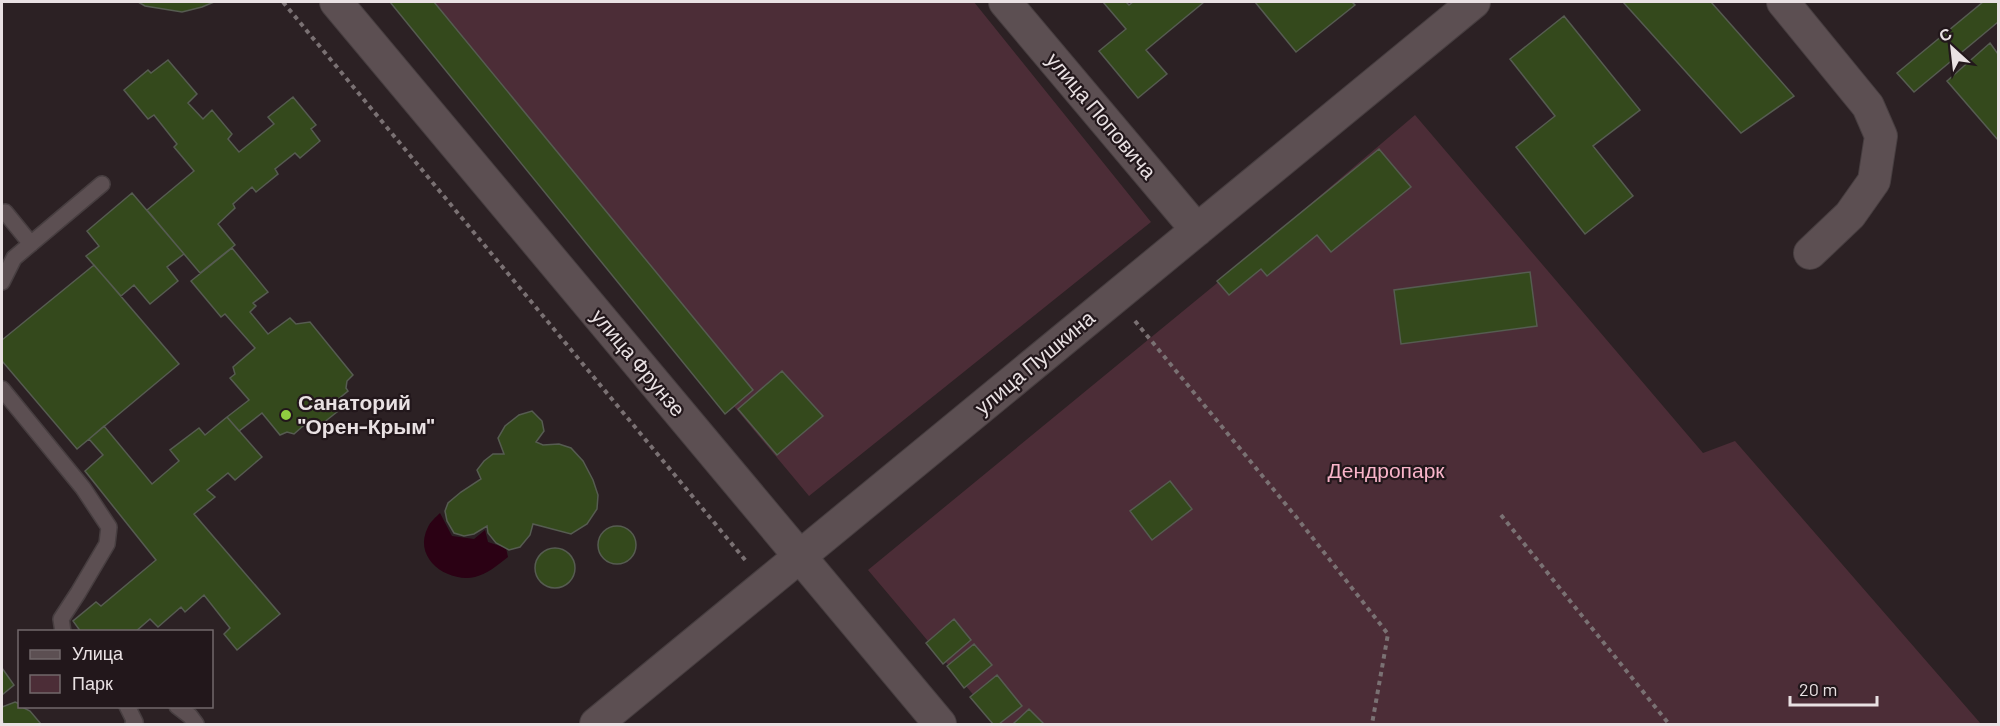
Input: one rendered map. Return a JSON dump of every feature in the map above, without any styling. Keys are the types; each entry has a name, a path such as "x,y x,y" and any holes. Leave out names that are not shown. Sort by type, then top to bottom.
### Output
{"street":[{"name":"улица Фрунзе","path":"336,2 940,724"},
{"name":"улица Поповича","path":"1005,2 1197,230"},
{"name":"улица Пушкина","path":"596,724 1474,2"},
{"path":"1783,2 1868,106 1881,136 1874,181 1850,215 1810,253"}],"lane":[{"path":"2,282 14,258 102,184"},
{"path":"5,213 31,244"},
{"path":"2,389 83,488 109,527 107,544 61,619 63,630"},
{"path":"128,708 134,724"},
{"path":"180,708 196,724"}],"path":[{"path":"283,2 766,585"},
{"path":"1115,297 1388,634 1372,724"},
{"path":"1501,515 1669,724"}],"green space":[{"path":"396,2 974,2 1151,222 809,496"},
{"name":"Дендропарк","path":"1415,115 1703,453 1735,441 1981,724 998,724 868,570 1216,284"}],"shaded area":[{"path":"440,513 452,536 474,539 485,530 488,542 506,548 508,557 475,577 464,578 444,572 428,558 424,538 428,527"}],"building":[{"path":"138,2 214,2 182,12 145,6"},
{"path":"390,2 434,2 753,390 725,414"},
{"path":"1103,2 1126,2 1129,5 1133,2 1204,2 1146,50 1167,74 1138,98 1099,51 1126,29"},
{"path":"1255,2 1352,2 1355,5 1296,52"},
{"path":"1623,2 1711,2 1794,96 1741,133"},
{"path":"1983,2 1998,2 1998,22 1914,92 1897,73"},
{"path":"1564,16 1640,110 1593,146 1633,196 1585,234 1516,147 1555,116 1510,59"},
{"path":"1990,43 1998,54 1998,140 1947,81"},
{"path":"168,60 197,94 188,103 203,119 212,110 232,134 228,139 239,152 274,124 268,117 293,97 316,125 311,129 320,141 300,158 295,153 275,169 278,174 256,192 252,187 233,204 235,208 218,224 235,245 200,273 147,210 194,171 174,147 177,144 154,115 148,119 124,90 148,70 151,73"},
{"path":"1379,149 1411,187 1331,252 1317,235 1267,276 1261,269 1229,295 1217,281"},
{"path":"132,193 184,254 167,267 178,281 150,304 134,285 121,296 86,256 99,246 87,231"},
{"path":"232,248 268,292 253,303 256,306 250,312 268,334 290,318 296,324 310,322 353,375 347,381 348,391 331,405 337,412 318,427 311,419 294,434 287,432 280,435 262,413 239,431 227,417 249,400 230,378 235,374 233,367 255,348 225,314 221,317 191,281"},
{"path":"94,265 179,364 77,449 2,361 2,340"},
{"path":"1530,272 1537,326 1401,344 1394,290"},
{"path":"782,371 823,416 777,455 738,409"},
{"path":"532,411 542,421 544,431 536,442 543,445 559,444 571,448 583,461 598,495 597,509 587,524 571,534 533,524 530,535 520,547 509,550 496,543 488,533 487,526 474,534 464,536 454,533 447,521 445,511 448,503 481,479 477,470 484,461 493,454 504,454 498,438 505,426 519,415"},
{"path":"227,417 262,457 235,480 228,473 207,490 215,497 194,514 280,614 237,650 224,634 230,628 204,595 185,612 181,607 158,627 150,619 137,630 80,630 73,621 96,602 101,606 156,560 85,471 103,455 89,439 104,426 152,484 179,461 170,450 199,428 205,435"},
{"path":"1170,481 1192,509 1152,540 1130,511"},
{"path":"617,526 630,532 636,545 630,558 617,564 604,558 598,545 604,532"},
{"path":"555,548 563,549 569,554 574,560 574,576 569,582 563,587 555,588 547,587 541,582 536,576 535,568 536,560 541,554 547,549"},
{"path":"954,619 971,640 943,664 926,643"},
{"path":"974,644 992,665 964,688 947,666"},
{"path":"2,668 14,685 2,695"},
{"path":"997,675 1022,706 999,724 993,724 970,697"},
{"path":"15,702 18,703 18,708 30,711 41,724 4,724 2,707"},
{"path":"1029,709 1044,724 1013,724"}],"place":[{"name":"Санаторий \"Орен-Крым\"","path":"286,415"}]}
